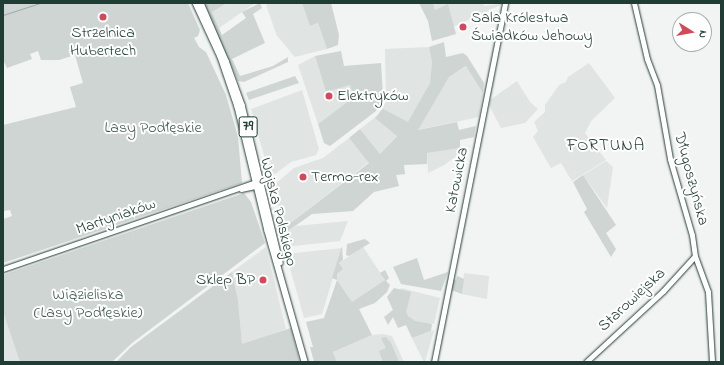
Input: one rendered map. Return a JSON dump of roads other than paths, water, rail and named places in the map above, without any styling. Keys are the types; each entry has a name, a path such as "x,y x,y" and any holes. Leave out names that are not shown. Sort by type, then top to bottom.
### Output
{"main road":[{"name":"Wojska Polskiego","path":"196,3 231,85 254,174 260,183 259,193 305,362"},
{"name":"Wojska Polskiego","path":"201,3 233,79 281,265 308,362"}],"street":[{"name":"Katowicka","path":"434,362 505,3"},
{"name":"Długoszyńska","path":"634,3 647,59 657,85 670,159 692,234 695,256 710,304 712,362"},
{"path":"254,174 249,186 259,193"},
{"name":"Martyniaków","path":"3,269 260,183"},
{"name":"Starowiejska","path":"586,362 663,291 695,256"}],"waterway":[{"path":"3,15 39,3"}],"place":[{"name":"Strzelnica Hubertech","path":"103,17"},
{"name":"Sala Królestwa Świadków Jehowy","path":"463,27"},
{"name":"Elektryków","path":"329,96"},
{"name":"Termo-rex","path":"303,177"},
{"name":"Sklep BP","path":"263,280"}],"district":[{"name":"FORTUNA","path":"606,146"}],"park label":[{"name":"Lasy Podłęskie","path":"153,128"},
{"name":"Wiązieliska (Lasy Podłęskie)","path":"88,304"}]}
